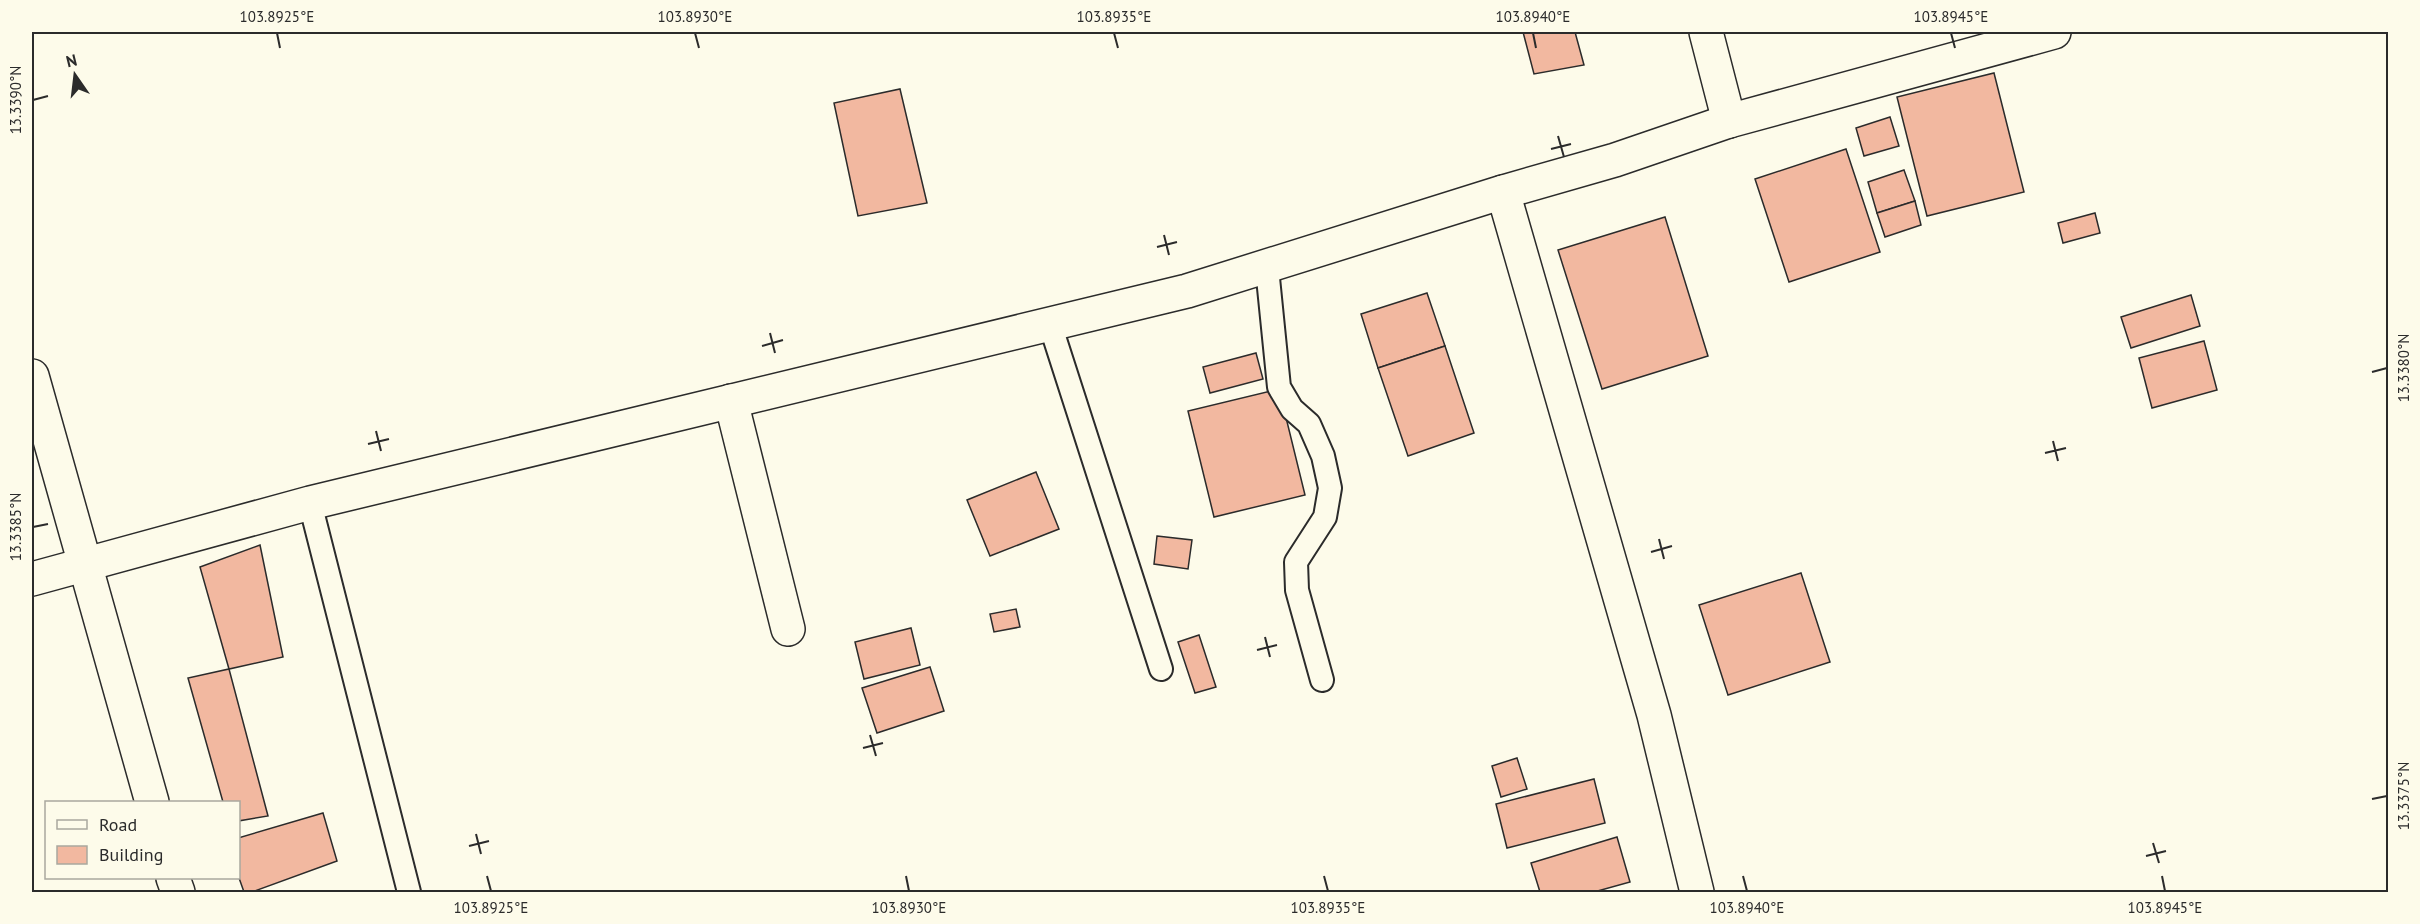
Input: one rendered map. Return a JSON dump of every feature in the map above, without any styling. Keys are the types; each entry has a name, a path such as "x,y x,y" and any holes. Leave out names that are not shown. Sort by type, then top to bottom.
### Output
{"street":[{"path":"1706,32 1729,121"},
{"path":"32,579 310,503 1187,291 1267,268 1503,192 1615,160 1729,121 2054,32"},
{"path":"1503,192 1654,715 1697,892"},
{"path":"32,376 152,801"},
{"path":"731,401 788,629"}],"lane":[{"path":"1267,268 1279,387 1292,409 1309,424 1323,456 1330,488 1325,517 1296,562 1297,590 1322,680"},
{"path":"1050,324 1161,669"},
{"path":"310,503 409,892"}],"building":[{"path":"1523,32 1575,32 1584,65 1534,74"},
{"path":"1994,73 2024,192 1927,216 1897,97"},
{"path":"900,89 927,203 858,216 834,103"},
{"path":"1890,117 1899,146 1864,156 1856,128"},
{"path":"1846,149 1880,252 1789,282 1755,179"},
{"path":"1904,170 1915,201 1877,213 1868,182"},
{"path":"1915,201 1921,225 1885,237 1877,213"},
{"path":"2095,213 2100,233 2063,243 2058,223"},
{"path":"1665,217 1708,356 1602,389 1558,250"},
{"path":"1427,293 1445,346 1378,368 1361,314"},
{"path":"2191,295 2200,326 2131,348 2121,317"},
{"path":"2204,341 2217,390 2152,408 2139,358"},
{"path":"1445,346 1474,433 1408,456 1378,368"},
{"path":"1256,353 1263,379 1210,393 1203,367"},
{"path":"1279,389 1305,495 1214,517 1188,411"},
{"path":"1036,472 1059,529 990,556 967,500"},
{"path":"1157,536 1192,540 1188,569 1154,564"},
{"path":"260,545 283,657 229,669 200,567"},
{"path":"1801,573 1830,662 1728,695 1699,605"},
{"path":"1016,609 1020,627 994,632 990,614"},
{"path":"911,628 920,665 864,679 855,642"},
{"path":"1199,635 1216,687 1195,693 1178,642"},
{"path":"930,667 944,711 877,733 862,688"},
{"path":"229,669 268,816 240,821 240,801 223,801 188,678"},
{"path":"1517,758 1527,789 1501,797 1492,766"},
{"path":"1594,779 1605,823 1507,848 1496,804"},
{"path":"323,813 337,861 252,892 244,892 239,879 240,837"},
{"path":"1617,837 1630,882 1594,892 1540,892 1531,863"}]}
